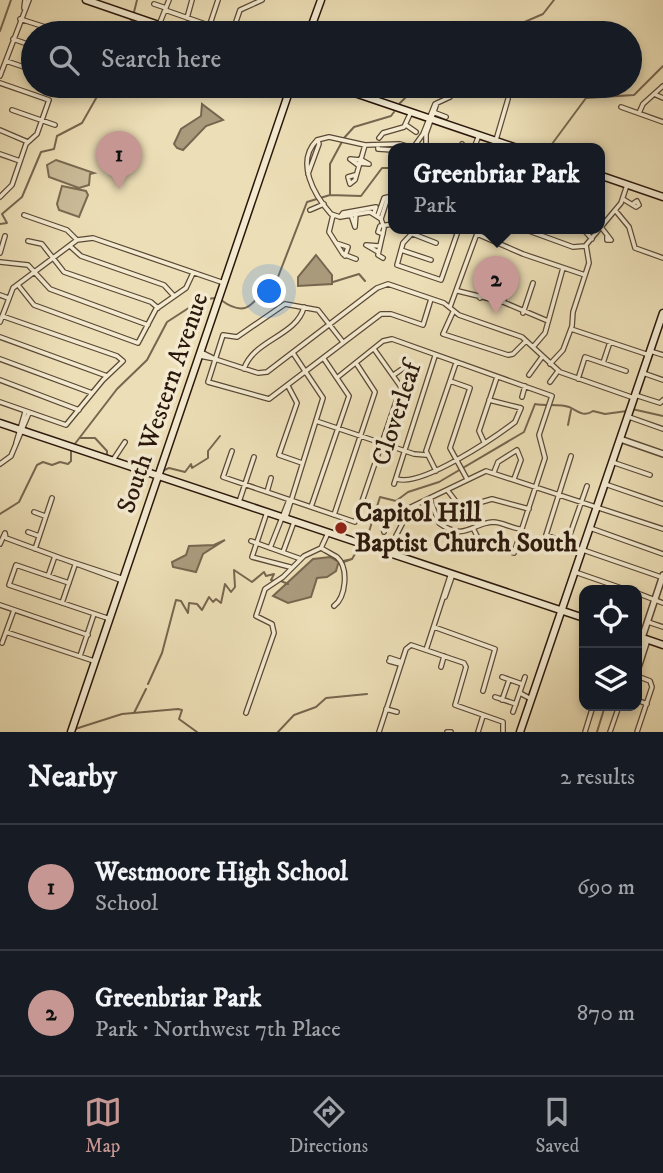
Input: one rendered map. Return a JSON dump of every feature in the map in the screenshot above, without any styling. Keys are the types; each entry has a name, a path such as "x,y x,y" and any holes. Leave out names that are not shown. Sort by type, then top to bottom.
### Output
{"main road":[{"path":"86,0 146,21"},
{"path":"313,21 321,0"},
{"name":"South Western Avenue","path":"71,731 287,98"},
{"path":"370,98 411,112 431,115 500,143"},
{"path":"605,177 663,197"},
{"path":"520,732 649,353 660,330 663,313"},
{"path":"0,423 160,474 579,616"},
{"path":"642,638 663,645"}],"street":[{"path":"21,90 0,80 27,0"},
{"path":"162,21 169,0"},
{"path":"187,18 192,0"},
{"path":"210,21 218,0"},
{"path":"236,21 240,10 262,0"},
{"path":"154,4 196,21"},
{"path":"20,19 26,21"},
{"path":"13,39 21,42"},
{"path":"6,61 21,66"},
{"path":"639,113 642,105 663,86"},
{"path":"654,94 663,98"},
{"path":"0,197 12,185 28,142 36,136 49,100 43,98"},
{"path":"417,143 437,102 447,98"},
{"path":"496,140 508,99"},
{"path":"621,107 663,122"},
{"path":"12,110 55,125"},
{"path":"379,138 406,125 411,112"},
{"path":"431,115 446,117"},
{"path":"426,143 431,115"},
{"path":"406,125 416,132"},
{"path":"0,130 28,142"},
{"path":"475,143 478,134"},
{"path":"378,216 333,215 322,201 305,162 310,147 317,140 326,137 365,145 388,145"},
{"path":"308,174 319,145 317,140"},
{"path":"355,175 365,145"},
{"path":"378,145 378,149 388,150"},
{"path":"0,154 20,161"},
{"path":"605,222 622,199 627,185"},
{"path":"385,197 388,197 378,216 385,197"},
{"path":"622,199 634,203"},
{"path":"310,210 322,201"},
{"path":"340,217 342,213 375,206 384,226 378,249 379,257 383,258"},
{"path":"615,210 629,227 635,248 663,258"},
{"path":"24,215 66,229 77,240"},
{"path":"333,215 328,231 345,256 356,259"},
{"path":"384,226 388,225"},
{"path":"436,243 413,234 401,250 397,265 441,280 455,234"},
{"path":"526,341 510,356 443,334 477,234 585,275"},
{"path":"537,234 569,246 586,246 596,234"},
{"path":"587,234 592,239"},
{"path":"0,253 5,236"},
{"path":"0,322 8,298 18,285 77,240 93,238 224,285"},
{"path":"28,241 41,243 64,272 150,302 158,308"},
{"path":"336,243 348,247 345,256"},
{"path":"550,364 562,351 571,329 589,262 586,246"},
{"path":"71,247 81,256 166,286 174,296"},
{"path":"401,250 431,260"},
{"path":"0,262 20,262 36,272 50,289 148,325"},
{"path":"480,298 491,265"},
{"path":"533,347 543,337 563,268"},
{"path":"18,285 34,305 138,343 158,308 187,287 193,273"},
{"path":"503,302 512,275"},
{"path":"523,313 533,283"},
{"path":"200,354 264,373 383,284 440,302 526,341 558,371 635,396 662,401"},
{"path":"458,291 503,302 523,313 548,321"},
{"path":"0,295 8,298"},
{"path":"343,342 318,310 283,304 240,335 233,338 223,335 208,382 265,400 288,386 385,313 423,325 431,299"},
{"path":"244,369 251,355 300,319 304,306"},
{"path":"0,402 66,425 123,361 117,356 2,316"},
{"path":"571,329 663,355"},
{"path":"0,337 107,376"},
{"path":"338,377 374,349 391,340 552,396 539,435 546,454 514,553 479,541 474,530"},
{"path":"603,363 610,342"},
{"path":"232,451 223,477 355,522 401,387 374,349"},
{"path":"270,548 302,463 323,396 293,353"},
{"name":"Cloverleaf","path":"435,356 403,451 396,481 436,471"},
{"path":"529,374 542,356"},
{"path":"578,379 585,357 626,371"},
{"path":"0,359 92,393"},
{"path":"311,507 349,396 324,359"},
{"path":"334,515 375,392 356,363"},
{"path":"426,455 456,363"},
{"path":"395,375 405,367"},
{"path":"550,382 558,371"},
{"path":"643,373 663,380"},
{"path":"484,442 479,431 497,377"},
{"path":"0,380 79,410"},
{"path":"450,381 470,388 451,446 455,459 468,479"},
{"path":"288,386 297,403 279,456 302,463"},
{"path":"522,397 525,386"},
{"path":"316,421 403,451 426,455 436,471 515,422 521,408 489,400"},
{"path":"0,464 10,458 27,412"},
{"path":"628,417 663,429"},
{"path":"620,439 663,454"},
{"path":"113,460 125,442"},
{"path":"494,472 498,462 517,450 521,460 514,479"},
{"path":"571,456 546,535 567,543 587,486"},
{"path":"239,502 254,457"},
{"path":"612,462 650,475"},
{"path":"390,552 402,519 414,505 448,491 482,472 494,472 663,529"},
{"path":"267,492 271,478"},
{"path":"605,484 663,504"},
{"path":"448,491 461,508 492,499 529,509"},
{"path":"35,549 52,498"},
{"path":"430,499 442,525 458,531 474,530 493,522 520,529"},
{"path":"268,511 254,542 252,557 283,567 292,567"},
{"path":"34,512 46,516"},
{"path":"383,526 392,515 402,519"},
{"path":"284,552 295,520"},
{"path":"590,528 663,554"},
{"path":"246,713 274,633 272,624 257,618 256,610 264,590 301,559 321,548 328,531"},
{"path":"28,533 39,536"},
{"path":"3,541 35,549 123,580"},
{"path":"254,542 301,559"},
{"path":"321,548 340,563 344,588 334,606"},
{"path":"583,550 663,577 642,638"},
{"path":"48,576 56,557"},
{"path":"62,603 75,564"},
{"path":"69,583 16,565 9,586 110,619"},
{"path":"575,572 613,585"},
{"path":"426,650 452,574"},
{"path":"642,595 663,603"},
{"path":"0,605 88,635"},
{"path":"2,643 14,610"},
{"path":"80,656 94,614"},
{"path":"647,621 663,627"},
{"path":"434,627 496,649 483,691"},
{"path":"6,632 95,662"},
{"path":"379,732 408,645 466,665 455,705 505,724 503,732"},
{"path":"441,667 444,656"},
{"path":"392,660 402,663"},
{"path":"502,677 523,684"},
{"path":"513,712 525,677"},
{"path":"637,732 651,683 642,677"},
{"path":"502,700 509,680"},
{"path":"519,694 531,698"},
{"path":"495,697 516,704"},
{"path":"642,702 647,704"},
{"path":"386,709 397,712"},
{"path":"585,732 591,711"},
{"path":"610,732 617,711"},
{"path":"478,732 483,716"}],"shaded area":[{"path":"202,104 223,120 206,126 183,150 177,148 174,144 181,129 201,116"},
{"path":"56,160 94,173 90,174 89,185 79,188 49,177 47,165"},
{"path":"62,186 86,191 88,195 79,217 59,210 57,204"},
{"path":"316,255 332,275 332,284 298,286 298,277"},
{"path":"225,540 203,554 196,572 173,567 172,562 186,555 189,546 214,545"},
{"path":"330,557 339,562 352,559 338,564 336,571 327,577 317,578 311,597 288,603 273,596 313,559"}],"waterway":[{"path":"0,31 11,0"},
{"path":"134,12 137,0"},
{"path":"527,21 543,14 554,0"},
{"path":"642,87 663,66"},
{"path":"0,224 7,223 2,214 22,197 41,152 54,149 57,136 82,123 96,98"},
{"path":"400,103 405,98"},
{"path":"553,143 586,98"},
{"path":"330,195 330,164 344,138 354,127 391,116 394,112"},
{"path":"221,300 232,307 248,307 278,277 307,202 330,195 361,196 382,168 388,168"},
{"path":"333,282 359,274 365,281"},
{"path":"74,445 117,389 147,360 167,322 201,300 215,298"},
{"path":"366,541 380,497 396,501 408,492 439,482 524,432 535,404 566,406 583,414 593,411 605,414 627,411"},
{"path":"632,409 663,416"},
{"path":"568,425 571,410"},
{"path":"162,471 169,468 185,472 191,464 192,468 208,458 208,451 220,436"},
{"path":"80,438 95,438 107,451 107,456"},
{"path":"0,514 19,502 37,465 43,462 52,465 60,462 68,464 71,461 71,450"},
{"path":"352,559 358,549 363,547"},
{"path":"148,684 162,653 176,600 181,601 188,613 189,603 197,604 202,610 209,597 213,602 216,599 221,603 225,584 231,592 235,587 234,570 252,582 264,572 266,576 274,574 271,580 275,581"},
{"path":"281,581 288,584"},
{"path":"134,713 146,689"},
{"path":"278,732 294,715 316,707 326,698 367,694"},
{"path":"75,729 122,714 178,709 182,710 179,719 197,732"},
{"path":"597,732 603,711"}],"place":[{"name":"Westmoore High School","path":"119,189"},
{"name":"Greenbriar Park","path":"496,314"},
{"name":"Capitol Hill Baptist Church South","path":"341,528"}]}
